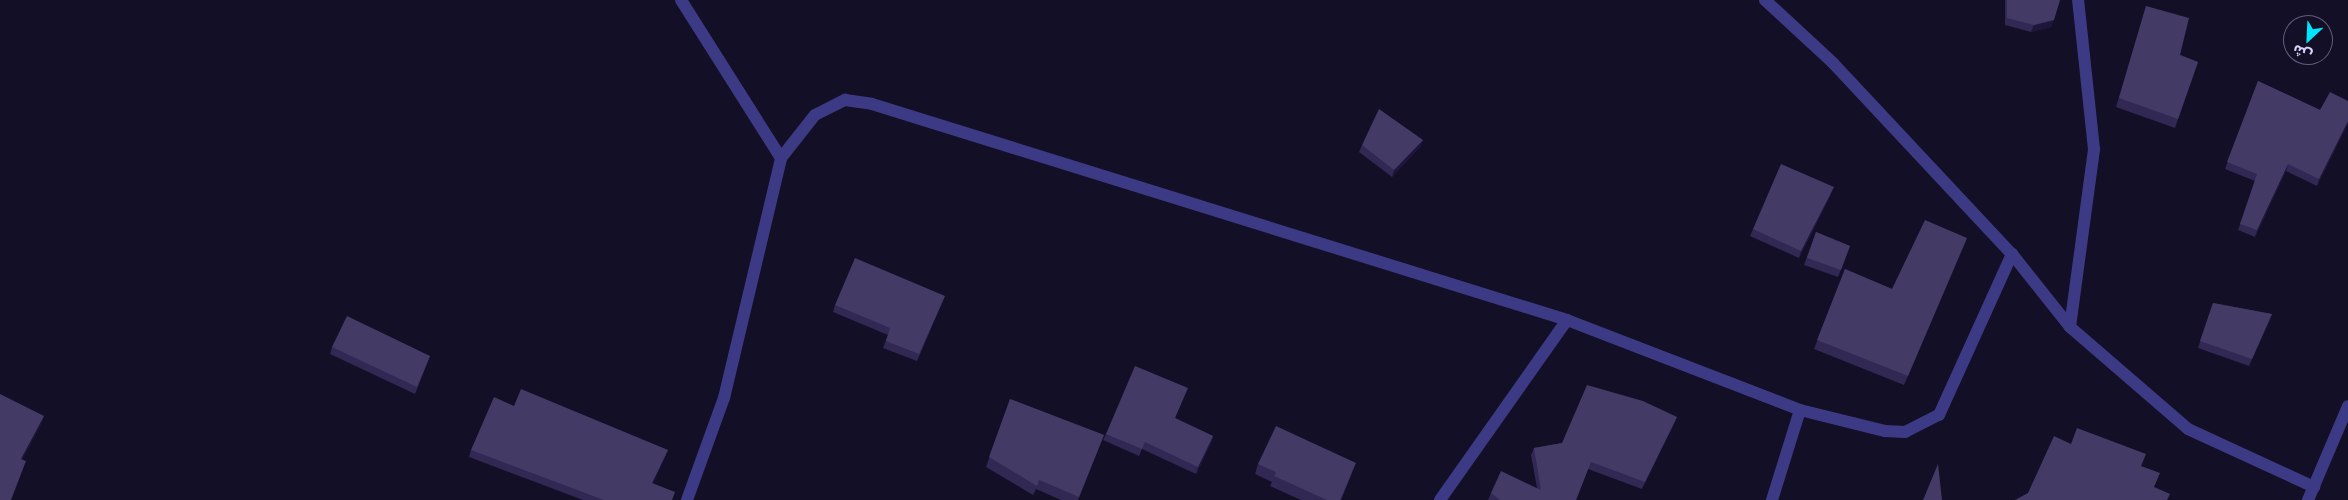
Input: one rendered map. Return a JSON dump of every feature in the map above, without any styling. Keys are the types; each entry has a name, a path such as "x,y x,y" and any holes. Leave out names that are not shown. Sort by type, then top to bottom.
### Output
{"street":[{"path":"681,0 781,158"},
{"path":"1765,0 1833,63 2012,254 2070,327 2188,429 2314,487"},
{"path":"2070,327 2094,149 2078,0"},
{"path":"687,500 724,398 781,158 815,115 845,100 872,104 1567,320 1800,410 1905,432 1939,415 2012,254"},
{"path":"1440,500 1567,320"},
{"path":"2308,500 2348,406"},
{"path":"1772,500 1800,410"}],"building":[{"path":"2007,0 2060,0 2054,20 2034,25 2007,18"},
{"path":"2146,6 2189,18 2180,55 2198,62 2178,119 2119,98"},
{"path":"2258,81 2320,110 2330,92 2348,101 2348,121 2319,179 2288,164 2257,230 2240,224 2257,174 2227,162"},
{"path":"1379,109 1423,140 1394,170 1362,145"},
{"path":"1781,164 1834,187 1801,251 1753,229"},
{"path":"1925,220 1967,238 1908,376 1817,340 1845,269 1892,289"},
{"path":"1816,232 1850,246 1841,270 1807,258"},
{"path":"855,258 945,296 919,354 886,341 890,328 835,305"},
{"path":"2213,303 2272,314 2252,359 2200,341"},
{"path":"347,316 430,356 417,387 332,347"},
{"path":"1135,366 1188,388 1175,418 1213,436 1198,467 1145,442 1142,449 1106,434"},
{"path":"1587,385 1643,401 1677,417 1645,482 1591,462 1576,500 1500,500 1491,493 1501,471 1541,490 1534,448 1562,443"},
{"path":"521,389 668,450 652,483 675,492 672,500 604,500 471,450 494,397 514,406"},
{"path":"0,394 44,416 21,459 26,461 11,500 0,500"},
{"path":"1010,399 1104,435 1079,497 1039,480 1037,486 989,457"},
{"path":"1276,426 1356,463 1340,500 1327,500 1274,476 1276,472 1258,464"},
{"path":"2077,428 2146,454 2141,466 2160,473 2154,487 2170,494 2167,500 2015,500 2028,493 2054,436 2071,444"},
{"path":"1938,464 1942,500 1923,500"}]}
